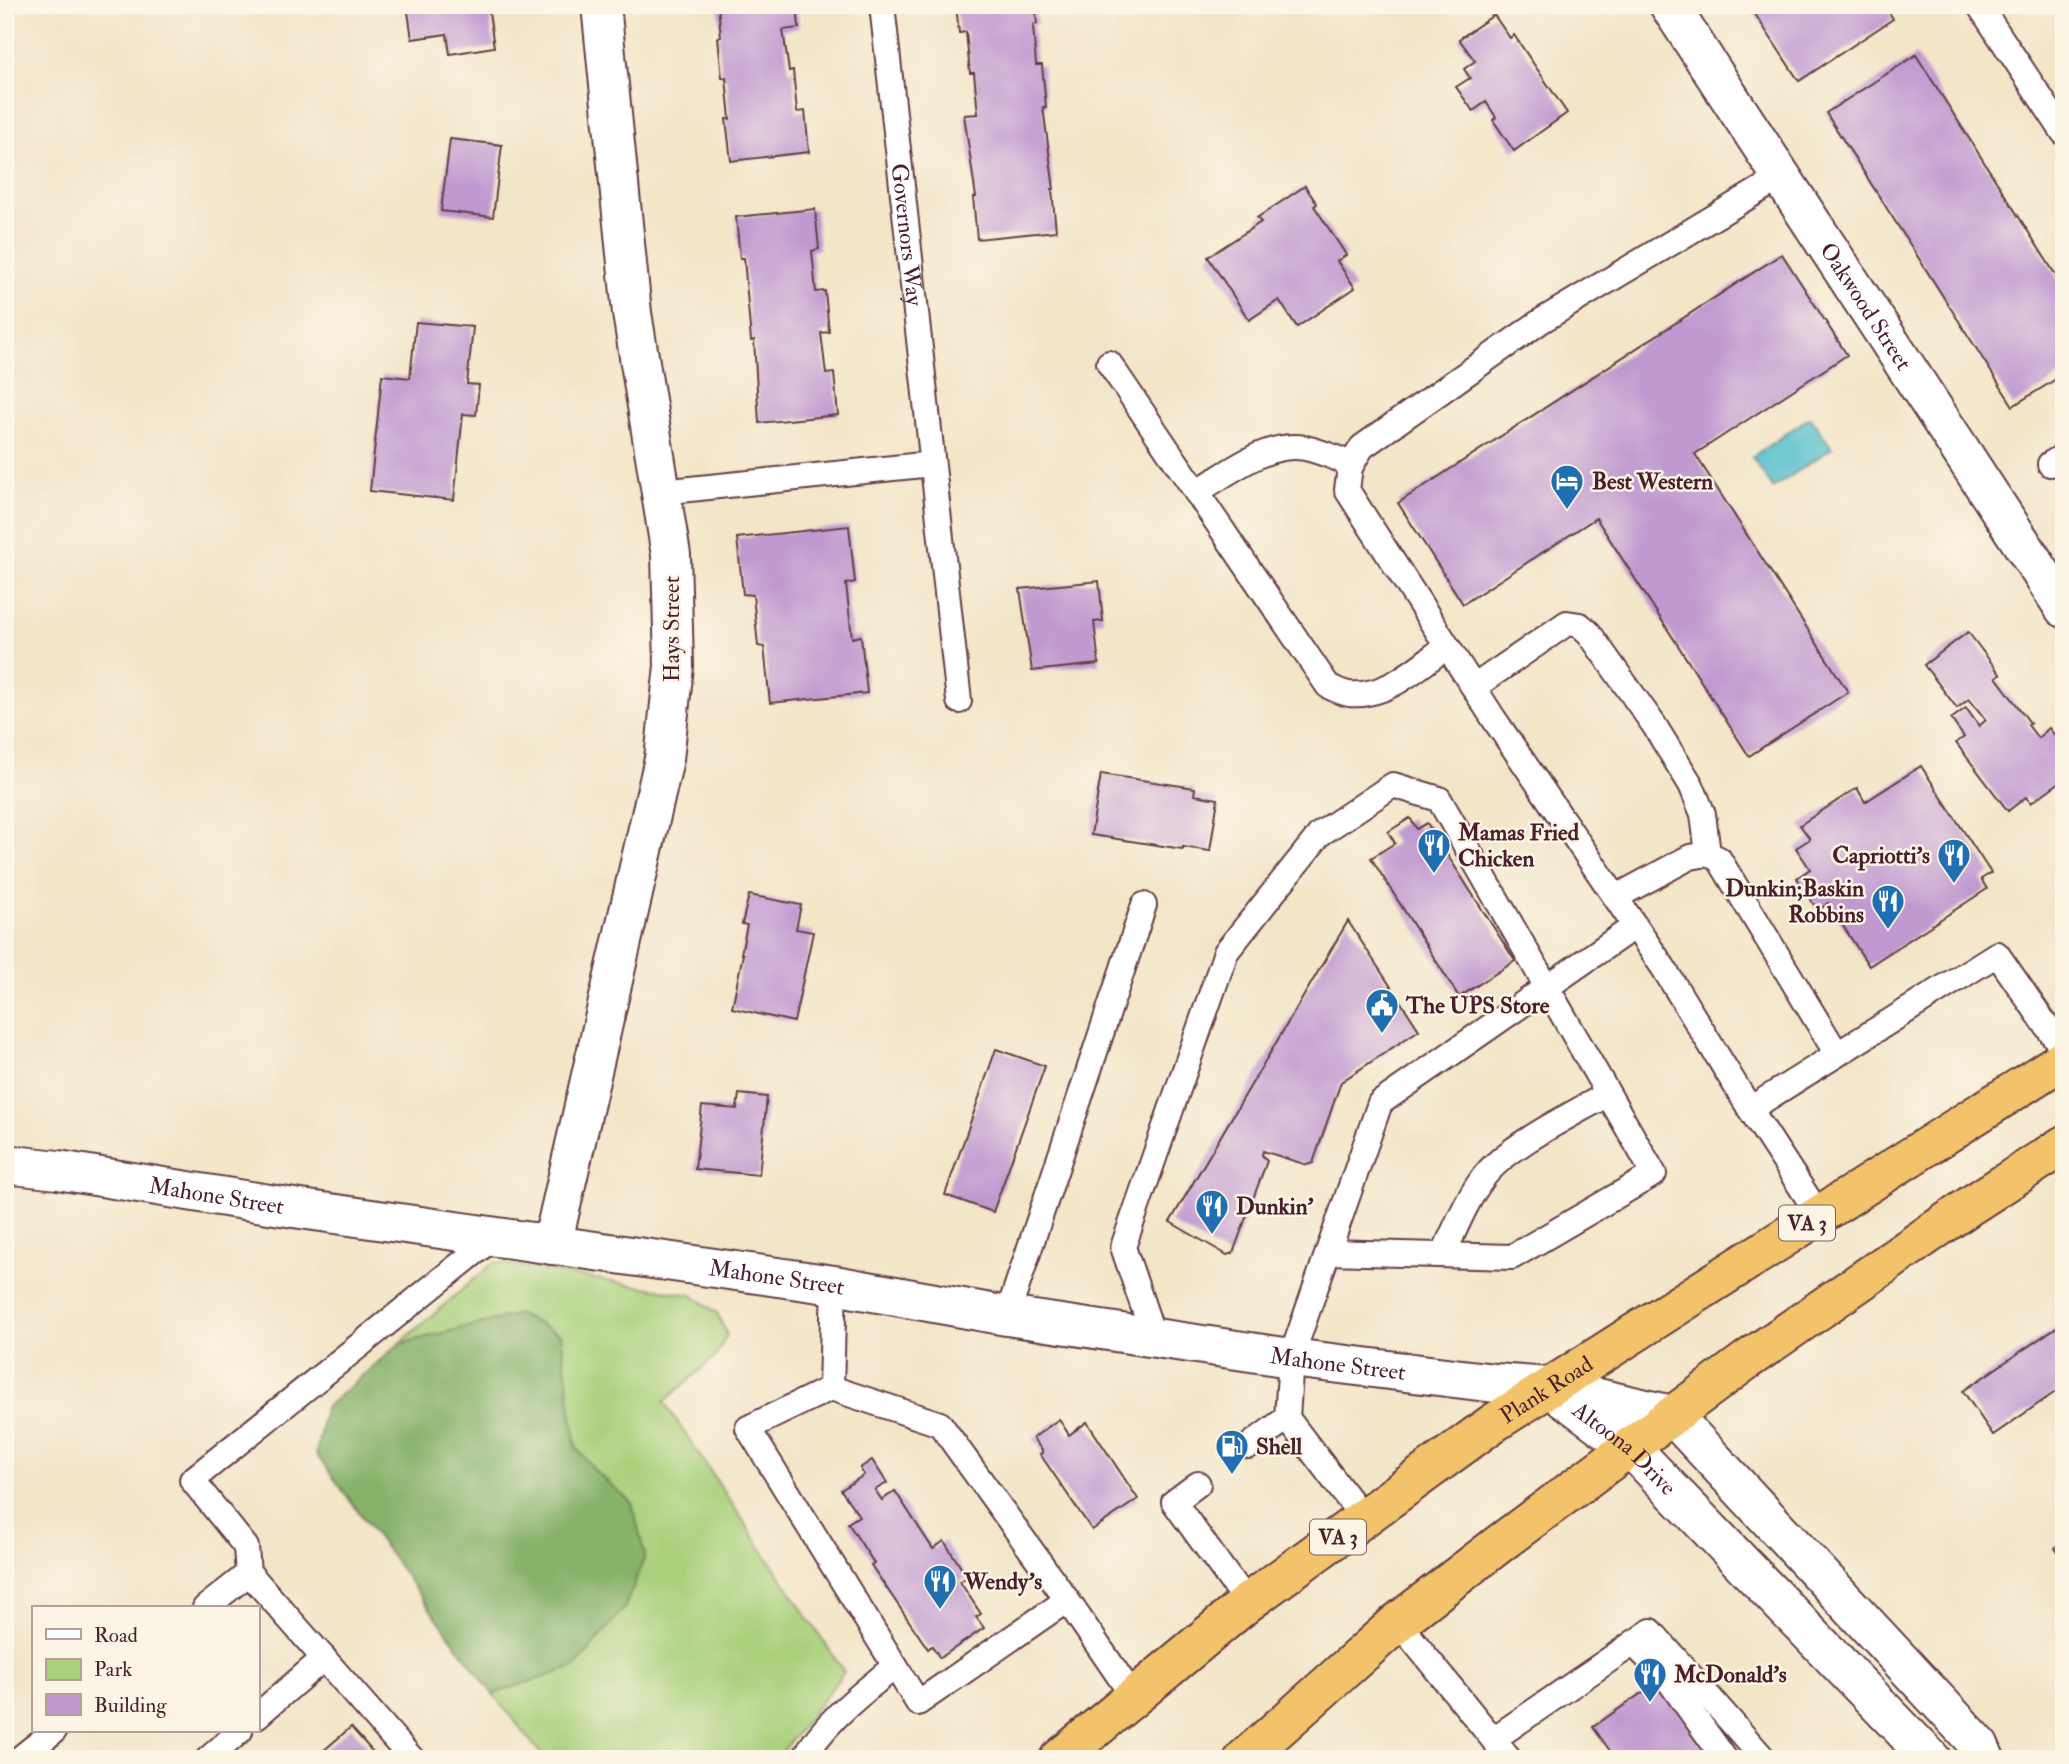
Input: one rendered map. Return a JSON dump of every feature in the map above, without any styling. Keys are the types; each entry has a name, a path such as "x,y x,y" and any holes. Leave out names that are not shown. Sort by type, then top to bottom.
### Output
{"highway":[{"name":"Plank Road","path":"1059,1759 1247,1603 1492,1424 2064,1059"},
{"path":"1244,1759 1398,1622 1672,1415 1960,1213 2064,1145"}],"street":[{"name":"Hays Street","path":"552,1245 664,759 674,666 671,555 632,313 601,5"},
{"name":"Oakwood Street","path":"1669,5 2064,608"},
{"name":"Mahone Street","path":"5,1164 834,1285 1007,1316 1291,1358 1495,1383 1550,1387"},
{"name":"Altoona Drive","path":"1550,1387 1672,1415"},
{"name":"Altoona Drive","path":"1550,1387 1630,1447 1931,1759"},
{"path":"1672,1415 1979,1745 1985,1759"}],"lane":[{"name":"Governors Way","path":"882,5 959,701"},
{"path":"1979,5 2064,133"},
{"path":"1781,177 1541,321 1362,447 1352,464 1347,490 1474,687 1663,967 1819,1215"},
{"path":"1109,363 1328,686 1347,694 1368,693 1398,682 1447,646"},
{"path":"1196,492 1264,453 1278,448 1308,448 1352,464"},
{"path":"661,492 932,464"},
{"path":"1474,687 1567,623 1580,625 1589,633 1654,725 1690,785 1703,814 1708,854"},
{"path":"1154,1338 1123,1247 1226,952 1320,834 1393,785 1439,799 1654,1174 1511,1257 1328,1252"},
{"path":"1616,897 1690,857 1708,854 1719,859 1837,1054"},
{"path":"1007,1316 1144,905"},
{"path":"1363,1518 1287,1418 1291,1358 1380,1102 1635,926"},
{"path":"1750,1109 1997,954 2064,1051"},
{"path":"1443,1255 1461,1215 1483,1178 1502,1157 1608,1094"},
{"path":"412,1759 248,1574 246,1547 192,1480 494,1237"},
{"path":"831,1388 834,1285"},
{"path":"1067,1600 918,1703 748,1428 831,1388 940,1424 1067,1600 1134,1698"},
{"path":"1248,1446 1287,1418"},
{"path":"1198,1484 1174,1502 1247,1603"},
{"path":"208,1606 248,1574"},
{"path":"1398,1622 1509,1759"},
{"path":"1494,1738 1651,1631 1764,1759"},
{"path":"1633,1643 1667,1678 1725,1759"},
{"path":"259,1714 324,1658"},
{"path":"804,1759 826,1728 895,1666"},
{"path":"19,1759 53,1732"},
{"path":"208,1759 239,1732"}],"green space":[{"path":"494,1262 692,1295 717,1313 727,1335 715,1357 664,1402 844,1672 777,1759 545,1759 493,1694 574,1667 632,1503 596,1472 576,1447 561,1335 519,1314 399,1344"},
{"path":"519,1314 561,1335 576,1447 596,1472 632,1503 645,1556 625,1607 575,1667 493,1694 316,1454 325,1408 399,1344"}],"water":[{"path":"1810,417 1832,448 1773,488 1752,457"}],"building":[{"path":"407,5 488,5 494,47 450,54 447,34 412,39"},
{"path":"718,5 797,5 799,28 783,30 789,71 793,70 797,112 805,111 809,152 731,161 726,119 730,119 726,78 722,78 718,37 721,37"},
{"path":"956,5 1035,5 1037,24 1033,25 1036,65 1042,65 1046,107 1043,107 1054,189 1056,231 977,239 973,197 976,197 964,115 978,114 966,32 959,33"},
{"path":"1749,5 1885,5 1893,19 1799,81"},
{"path":"1494,15 1510,38 1514,35 1567,113 1514,151 1493,120 1496,117 1486,102 1473,111 1456,87 1470,78 1464,69 1475,61 1459,39"},
{"path":"1916,55 2064,288 2064,374 2013,406 1826,113"},
{"path":"450,139 502,145 493,217 441,211"},
{"path":"1305,186 1317,204 1314,206 1346,255 1337,261 1355,288 1297,327 1279,300 1249,320 1208,257 1261,222 1257,218"},
{"path":"815,209 819,249 812,251 816,292 825,291 829,332 821,333 826,374 834,373 838,415 759,423 754,340 751,341 744,258 740,258 736,217"},
{"name":"Best Western","path":"1782,254 1847,355 1695,454 1848,692 1749,756 1596,518 1463,604 1398,503"},
{"path":"416,322 473,327 467,384 479,385 476,415 463,414 454,500 370,491 382,375 410,378"},
{"path":"849,526 855,582 846,584 852,638 861,636 867,693 770,703 764,647 758,646 753,595 743,594 737,538"},
{"path":"1099,581 1103,621 1094,622 1099,664 1032,671 1020,589"},
{"path":"1968,632 2000,674 1996,677 2038,738 2049,728 2064,748 2064,779 2031,803 2026,797 2008,811 1956,743 1964,737 1951,719 1966,708 1979,726 1986,720 1969,699 1957,708 1924,665"},
{"path":"1921,766 1991,873 1981,879 1987,889 1869,966 1828,903 1818,911 1797,878 1810,869 1796,848 1810,839 1800,825 1857,788 1865,802"},
{"path":"1101,774 1195,788 1194,795 1218,799 1210,851 1091,835"},
{"path":"1410,818 1417,829 1427,823 1515,961 1459,997 1371,858 1395,843 1388,832"},
{"path":"749,895 801,905 796,929 813,932 794,1022 732,1008 743,954 747,925 742,924"},
{"path":"1348,921 1419,1030 1341,1082 1313,1163 1307,1165 1263,1151 1262,1155 1267,1161 1233,1253 1227,1255 1170,1222"},
{"path":"996,1049 1045,1066 993,1212 945,1195"},
{"path":"739,1094 767,1097 759,1175 695,1169 702,1106 737,1109"},
{"path":"2064,1322 2064,1386 1993,1435 1963,1391"},
{"path":"1059,1419 1069,1435 1087,1422 1138,1499 1092,1530 1040,1454 1043,1452 1033,1438"},
{"path":"872,1460 887,1483 875,1490 882,1500 895,1491 933,1549 944,1541 967,1577 960,1582 981,1614 976,1617 984,1628 940,1658 932,1646 928,1649 871,1565 874,1563 848,1523 859,1516 841,1490 864,1475 860,1468"},
{"path":"2064,1542 2064,1561 2055,1548"},
{"name":"McDonald's","path":"1659,1681 1712,1759 1616,1759 1593,1727"},
{"path":"351,1727 379,1759 314,1759"}],"place":[{"name":"Best Western","path":"1567,511"},
{"name":"Mamas Fried Chicken","path":"1434,875"},
{"name":"Capriotti's","path":"1954,885"},
{"name":"Dunkin;Baskin Robbins","path":"1888,931"},
{"name":"The UPS Store","path":"1382,1035"},
{"name":"Dunkin'","path":"1212,1236"},
{"name":"Shell","path":"1232,1476"},
{"name":"Wendy's","path":"940,1611"},
{"name":"McDonald's","path":"1650,1704"}]}
